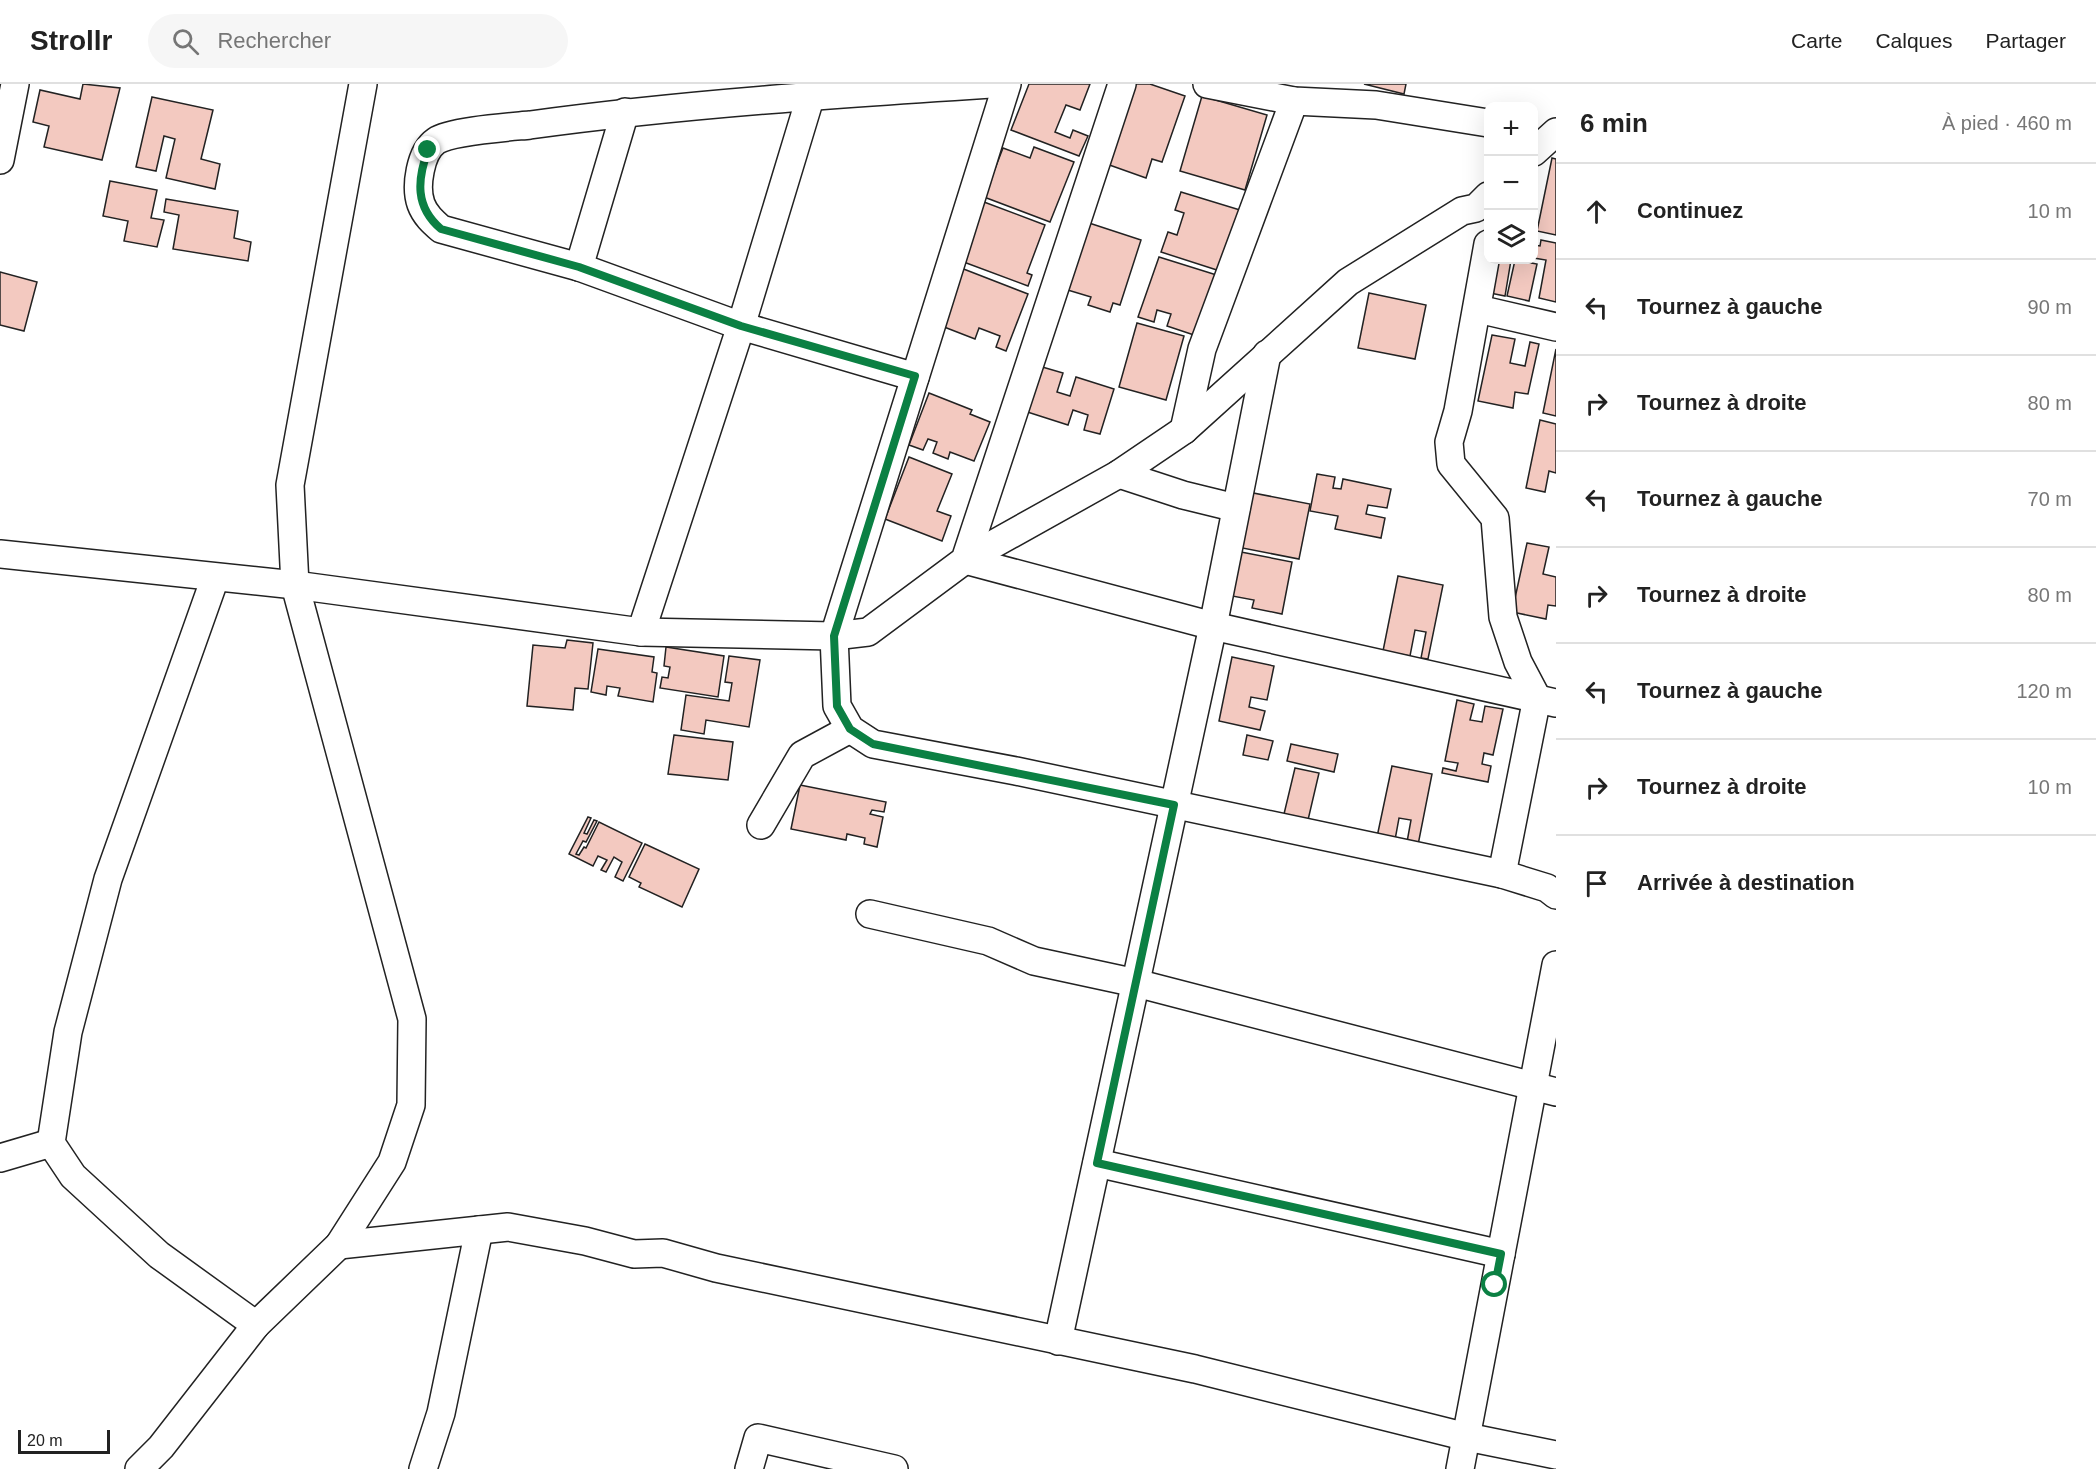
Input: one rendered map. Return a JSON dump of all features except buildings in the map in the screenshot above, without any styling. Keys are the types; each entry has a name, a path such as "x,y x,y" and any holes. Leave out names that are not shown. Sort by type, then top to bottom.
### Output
{"street":[{"path":"0,160 15,84"},
{"path":"139,1469 160,1447 256,1325 339,1245 392,1162 411,1105 412,1019 295,585 290,485 363,84"},
{"path":"915,376 741,326 579,267 441,229 430,219 421,204 421,169 428,150 437,140 474,132 625,112 811,95 991,84"},
{"path":"1007,84 834,636 837,706 850,729 873,744 1502,874 1547,888 1556,895"},
{"path":"965,560 1122,84"},
{"path":"1207,84 1294,101 1376,105 1484,122"},
{"path":"641,632 741,326 811,95"},
{"path":"1184,430 1202,349 1294,101"},
{"path":"579,267 625,112"},
{"path":"0,554 295,585 641,632 853,635 878,627 965,560 1119,474 1184,430 1348,282 1462,212 1484,206"},
{"path":"1485,264 1458,411 1449,442 1451,464 1495,518 1503,617 1518,662 1546,700"},
{"path":"1478,309 1556,327"},
{"path":"1058,1341 1213,626 1267,354"},
{"path":"1119,474 1182,495 1236,508"},
{"path":"965,560 1213,626 1546,700"},
{"path":"215,578 108,879 68,1032 51,1143 73,1176 159,1255 256,1325"},
{"path":"1502,874 1546,700"},
{"path":"760,825 802,755 850,729"},
{"path":"870,914 988,941 1034,961 1136,984 1544,1089"},
{"path":"1460,1469 1501,1254 1544,1089 1556,965"},
{"path":"0,1158 51,1143"},
{"path":"1097,1163 1501,1254"},
{"path":"339,1245 508,1227 585,1241 634,1254 663,1253 716,1268 1195,1368 1467,1437 1556,1455"},
{"path":"423,1469 441,1413 479,1230"},
{"path":"749,1469 758,1438 894,1469"}],"route":[{"path":"428,150 421,169 421,204 430,219 441,229 579,267 741,326 915,376 834,636 837,706 850,729 873,744 1016,771 1174,805 1097,1163 1501,1254 1495,1285"}]}
